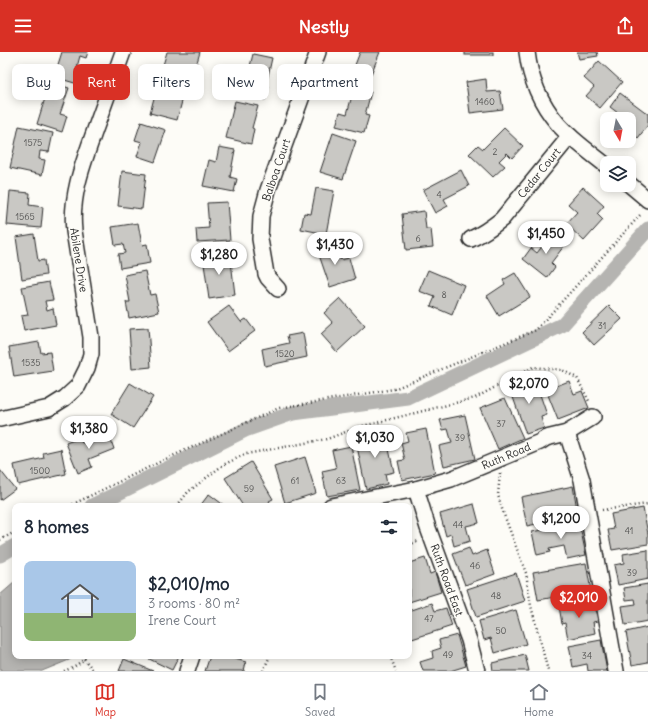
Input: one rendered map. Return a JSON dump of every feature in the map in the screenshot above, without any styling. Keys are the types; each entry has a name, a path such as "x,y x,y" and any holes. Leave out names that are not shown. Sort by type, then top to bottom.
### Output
{"street":[{"name":"Abilene Drive","path":"0,419 49,408 65,398 78,386 87,368 91,354 91,337 72,219 76,188 83,165 123,52"},
{"name":"Balboa Court","path":"278,289 266,274 260,238 261,216 268,190 318,52"},
{"path":"527,52 532,77 539,96 548,112 570,136 600,160"},
{"name":"Cedar Court","path":"471,239 502,219 570,136"},
{"path":"635,192 646,205"},
{"name":"Ruth Road","path":"346,503 416,489 451,479 540,442 546,438 567,433 593,417"},
{"path":"567,433 582,480 616,671"},
{"name":"Ruth Road East","path":"416,489 428,528 469,640 477,671"},
{"path":"187,671 191,659"}],"path":[{"path":"75,503 166,459 279,408 394,389 536,330 646,205"},
{"path":"179,503 188,492 223,465 246,454 327,439 359,427 475,398 533,367 562,370 577,378 590,403 593,417"},
{"path":"502,458 498,495 526,573 531,606 548,671"},
{"path":"588,512 648,504"},
{"path":"0,540 12,534"},
{"path":"64,671 83,659"},
{"path":"87,659 94,671"},
{"path":"263,671 269,659"},
{"path":"391,659 396,671"}],"shaded area":[{"path":"12,585 12,659 70,659 42,671 0,671 0,595"}],"building":[{"path":"62,52 88,52 86,58 80,56 78,64 73,64 73,83 65,80 65,64 58,64"},
{"path":"167,52 200,52 197,64 163,64"},
{"path":"360,52 380,52 373,69 373,64 355,64"},
{"path":"465,52 493,52 493,55 465,55"},
{"path":"577,52 597,52 598,56 579,59"},
{"path":"253,54 272,58 269,72 269,64 251,64"},
{"path":"599,61 622,82 600,108 586,96 594,87 584,78"},
{"path":"486,79 487,92 500,91 503,109 470,113 466,82"},
{"path":"65,87 69,88 65,100"},
{"path":"620,93 648,114 648,125 638,138 636,136 636,112 617,112 610,107"},
{"path":"44,100 65,100 60,114 67,116 62,132 37,124"},
{"path":"153,100 182,100 177,120 150,113"},
{"path":"351,100 369,100 365,115 369,116 364,133 336,126 340,112 347,114"},
{"path":"235,101 258,106 252,128 254,129 251,144 226,138"},
{"path":"141,122 166,130 155,162 137,156 142,142 135,140"},
{"path":"19,126 53,133 49,152 40,151 39,159 45,160 42,175 10,168"},
{"path":"504,128 523,146 512,158 507,153 499,161 505,166 493,177 469,154 478,145 483,149"},
{"path":"333,133 356,141 343,179 320,172"},
{"path":"219,147 235,150 230,177 237,179 234,192 203,186 209,160 216,162"},
{"path":"461,170 469,186 444,199 448,206 435,213 423,190"},
{"path":"122,171 146,174 142,209 118,206"},
{"path":"583,187 604,206 597,214 603,220 584,241 566,224 577,212 568,204"},
{"path":"316,188 334,191 326,234 301,229 304,213 311,214"},
{"path":"10,191 30,193 29,205 43,207 41,228 7,225"},
{"path":"227,202 230,240 197,242 196,229 209,228 207,203"},
{"path":"424,211 426,229 431,229 433,247 406,250 402,214"},
{"path":"138,223 142,245 147,244 150,263 120,268 118,254 125,253 123,244 115,245 112,227"},
{"path":"554,231 567,242 551,263 555,267 547,278 523,259 531,248 537,253"},
{"path":"34,234 38,261 44,260 46,275 22,279 16,237"},
{"path":"335,243 341,260 349,258 355,279 330,287 317,249"},
{"path":"230,253 235,295 209,299 203,257"},
{"path":"428,270 464,285 452,315 431,306 435,297 419,291"},
{"path":"145,271 150,295 155,294 159,312 129,318 126,302 130,302 125,275"},
{"path":"515,273 530,297 499,316 487,296 505,284 503,280"},
{"path":"49,282 53,300 45,301 47,310 53,308 56,325 24,331 21,316 28,315 22,287"},
{"path":"340,298 365,326 337,352 321,334 333,323 324,313"},
{"path":"229,306 241,322 246,319 255,331 228,351 207,322"},
{"path":"609,306 622,319 594,345 582,332"},
{"path":"148,328 151,367 132,369 129,329"},
{"path":"303,333 307,357 265,366 262,349 289,343 287,336"},
{"path":"39,342 41,353 50,352 53,371 14,377 9,347"},
{"path":"534,377 547,415 541,417 544,428 526,434 509,386"},
{"path":"569,381 574,394 582,391 589,408 558,420 546,390"},
{"path":"130,383 153,397 133,428 111,414"},
{"path":"505,398 523,438 498,449 480,408"},
{"path":"465,415 475,459 444,466 439,446 452,443 448,429 443,430 440,420"},
{"path":"426,429 435,473 402,480 398,461 405,460 401,443 408,441 406,433"},
{"path":"385,431 394,472 385,474 387,484 366,489 355,437"},
{"path":"108,432 114,449 89,459 92,467 78,473 66,443 79,438 82,443"},
{"path":"351,446 360,490 327,496 322,471 336,468 332,450"},
{"path":"61,449 66,474 18,485 14,465 44,458 43,453"},
{"path":"305,457 316,493 285,503 274,467"},
{"path":"251,462 273,499 269,501 270,503 241,503 225,478"},
{"path":"0,470 15,489 0,500"},
{"path":"573,486 578,515 527,526 521,497"},
{"path":"209,494 221,503 202,503"},
{"path":"474,504 479,523 466,526 470,541 454,546 451,534 446,536 440,514"},
{"path":"643,508 648,534 648,544 612,550 608,530 614,529 611,514"},
{"path":"579,522 586,555 567,559 564,546 549,549 550,552 537,555 532,532"},
{"path":"469,548 472,556 487,550 495,574 465,585 453,554"},
{"path":"648,550 648,579 618,585 614,565 624,563 623,554"},
{"path":"425,558 430,574 435,572 441,592 412,601 412,562"},
{"path":"586,563 591,591 538,600 533,572"},
{"path":"516,573 525,601 476,617 467,589"},
{"path":"648,584 648,621 625,625 622,606 636,604 635,599 626,600 624,588"},
{"path":"593,600 598,621 593,622 595,633 568,639 565,623 562,624 559,606"},
{"path":"432,603 435,611 446,608 452,626 412,639 412,610"},
{"path":"516,610 526,644 495,653 491,638 484,640 479,621"},
{"path":"648,627 648,662 632,665 626,632"},
{"path":"457,635 466,666 450,671 423,671 420,662 433,658 432,651 441,648 439,640"},
{"path":"601,640 607,671 588,671 587,664 573,667 569,646"},
{"path":"525,655 529,671 493,671 492,663"},
{"path":"124,659 153,671 119,671"},
{"path":"149,659 178,659 172,670"},
{"path":"209,659 235,659 246,662 244,671 205,671"}],"waterway":[{"path":"98,503 245,430 293,413 408,398 562,325 648,229"},
{"path":"0,555 12,548"}]}
